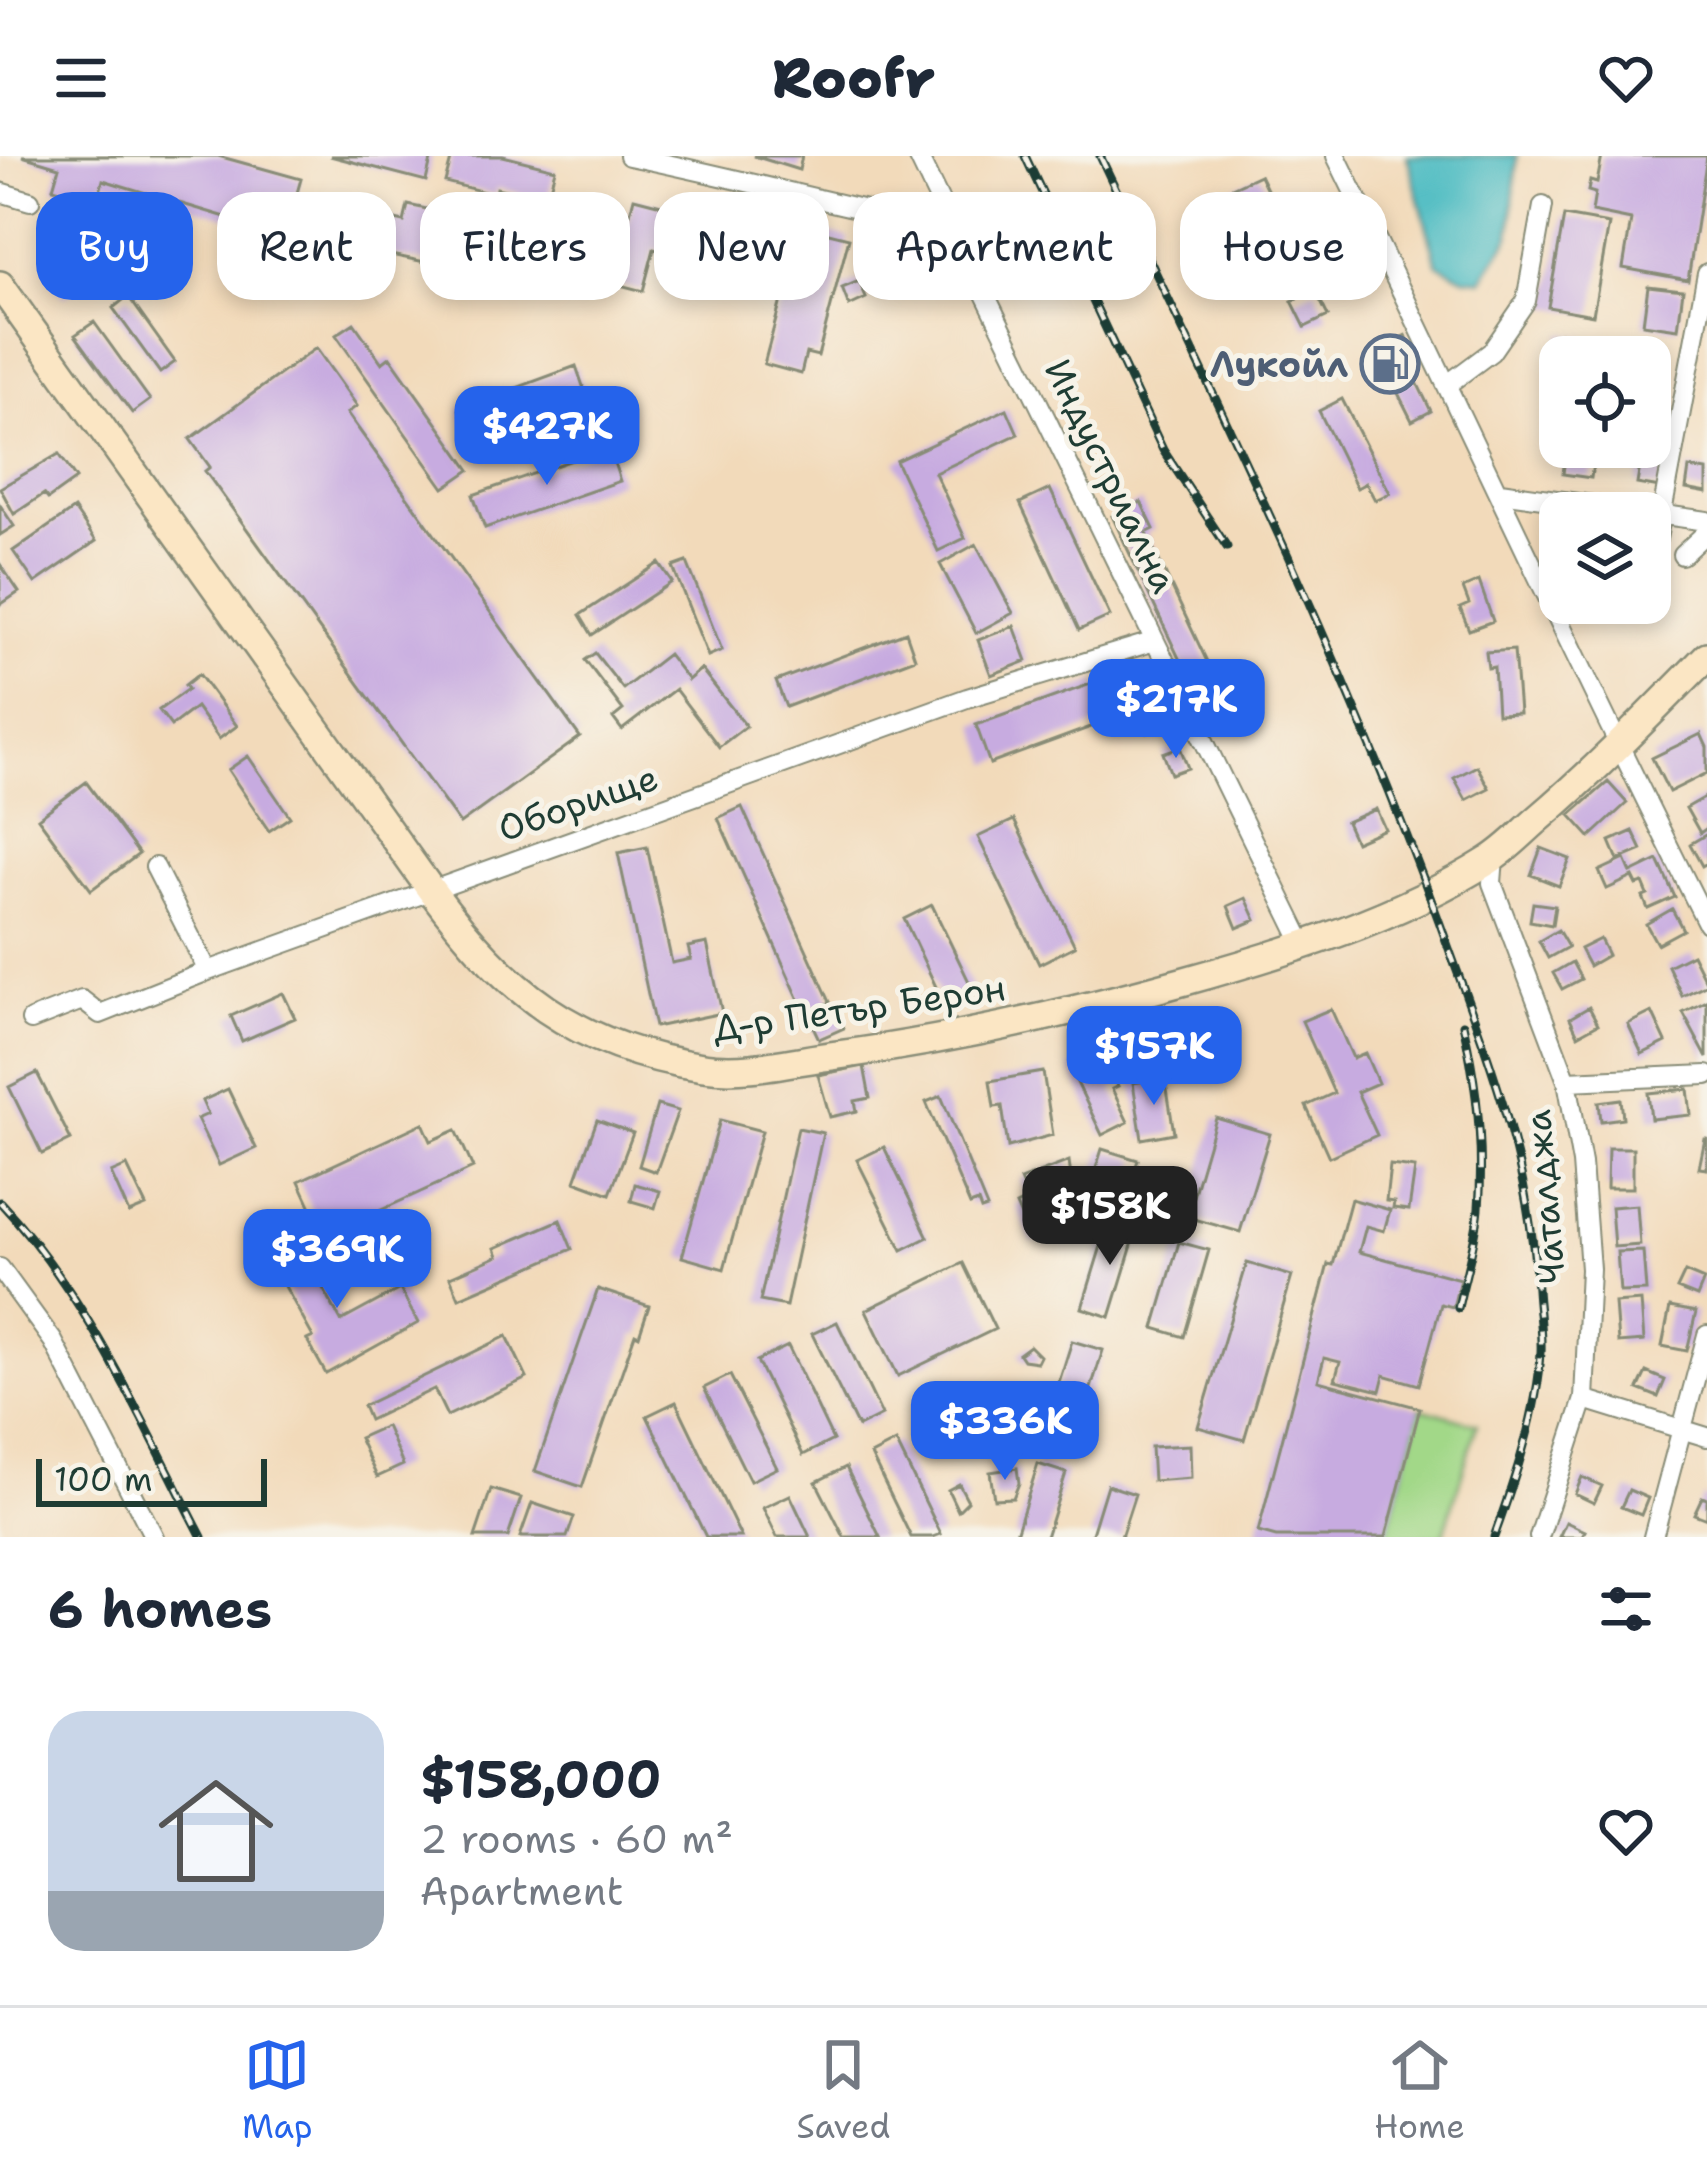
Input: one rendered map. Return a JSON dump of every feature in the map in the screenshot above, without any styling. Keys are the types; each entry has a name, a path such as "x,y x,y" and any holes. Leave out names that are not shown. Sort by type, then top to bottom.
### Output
{"street":[{"path":"629,156 770,184 808,199 853,208"},
{"name":"Индустриална","path":"918,156 935,192"},
{"path":"1336,156 1707,923"},
{"path":"0,192 30,200"},
{"path":"1448,384 1491,352 1526,301 1543,206"},
{"path":"1666,492 1707,273"},
{"name":"Д-р Петър Берон","path":"0,285 430,890 488,964 558,1018 618,1046 668,1060 724,1070 929,1042 1040,1018 1304,945 1395,909 1494,857 1618,747 1707,656"},
{"name":"Индустриална","path":"988,300 1304,945"},
{"path":"1500,492 1539,497"},
{"path":"1671,514 1707,521"},
{"path":"1682,555 1707,532"},
{"name":"Оборище","path":"31,1020 82,1000 100,1015 208,971 967,698 1155,641"},
{"name":"Чаталджа","path":"1494,857 1492,883 1567,1081 1582,1163 1590,1269 1584,1399 1539,1537"},
{"path":"155,868 208,971"},
{"path":"1567,1081 1707,1075"},
{"path":"0,1268 53,1341 154,1537"},
{"path":"1653,1537 1707,1334"},
{"path":"1584,1399 1707,1437"}],"green space":[{"path":"1420,1408 1477,1424 1443,1537 1386,1537"}],"water":[{"path":"1407,156 1517,156 1510,237 1482,280 1464,278 1437,264"}],"building":[{"path":"22,156 218,156 301,179 297,192 217,192 217,214 193,207 193,192 143,192 103,180 100,192 53,188 59,167"},
{"path":"330,156 432,156 426,181"},
{"path":"452,156 503,156 555,169 549,192 497,188 496,192 484,192 445,182"},
{"path":"754,156 802,156 799,170"},
{"path":"1602,156 1707,156 1688,280 1623,268 1631,220 1592,212 1595,193 1588,191 1590,181 1597,183"},
{"path":"1260,175 1268,192 1234,192 1232,188"},
{"path":"634,198 654,203 654,249 643,291 630,288"},
{"path":"408,205 420,208 420,261 396,256 396,220 404,222"},
{"path":"1564,216 1609,224 1593,315 1548,307"},
{"path":"829,233 849,238 818,356 806,353 801,374 764,364 781,300 829,300"},
{"path":"853,283 853,300 862,300 849,306 842,288"},
{"path":"1648,286 1683,290 1678,329 1643,324"},
{"path":"131,300 175,362 160,373 113,308"},
{"path":"1320,300 1328,316 1305,327 1292,301"},
{"path":"94,322 150,400 132,413 75,335"},
{"path":"354,323 382,363 390,357 470,470 444,488 336,335"},
{"path":"1406,335 1414,354 1405,358 1431,411 1412,421 1387,371 1379,375 1369,353"},
{"path":"316,348 357,406 347,413 580,737 460,824 205,471 210,467 190,439"},
{"path":"576,366 584,389 467,433 459,409"},
{"path":"1342,399 1390,493 1375,500 1366,483 1357,488 1319,411"},
{"path":"1007,409 1018,434 935,473 965,538 938,551 896,461"},
{"path":"609,447 620,481 485,528 473,495"},
{"path":"59,454 76,479 48,499 44,494 14,514 0,488"},
{"path":"1564,468 1592,468 1591,478 1563,474"},
{"path":"1640,468 1663,468 1660,488 1637,484"},
{"path":"1689,468 1707,471 1707,493 1686,489"},
{"path":"1050,489 1110,616 1079,630 1020,503"},
{"path":"1141,502 1154,529 1146,533 1219,687 1227,683 1239,708 1209,722 1112,516"},
{"path":"0,505 14,526 0,535"},
{"path":"74,509 96,541 35,583 13,551"},
{"path":"976,544 1013,613 976,633 940,564"},
{"path":"687,562 722,650 708,656 673,567"},
{"path":"659,563 672,582 592,635 580,615"},
{"path":"0,564 19,592 0,605"},
{"path":"1479,581 1493,621 1469,630 1460,608 1469,604 1463,588"},
{"path":"1014,626 1027,661 991,675 978,640"},
{"path":"906,632 915,658 786,707 776,681"},
{"path":"1514,650 1519,713 1497,714 1494,667 1488,668 1486,652"},
{"path":"595,653 623,689 668,654 688,680 701,669 746,726 719,747 675,689 622,730 613,718 623,710 585,660"},
{"path":"1132,660 1146,688 1132,695 1119,667"},
{"path":"199,674 237,726 219,739 196,707 171,726 159,710 188,689 185,685"},
{"path":"1096,682 1110,720 990,764 976,725"},
{"path":"1156,703 1164,728 1147,733 1139,709"},
{"path":"1701,734 1707,747 1707,773 1669,792 1652,758"},
{"path":"1180,747 1188,768 1171,774 1163,753"},
{"path":"248,756 290,817 269,831 228,770"},
{"path":"1477,766 1489,788 1466,800 1454,778"},
{"path":"86,782 139,854 91,890 38,818"},
{"path":"1608,782 1627,803 1590,837 1570,815"},
{"path":"1707,796 1707,828 1700,833 1686,808"},
{"path":"742,807 830,1002 805,1013 718,818"},
{"path":"1376,809 1385,829 1355,842 1346,822"},
{"path":"1014,820 1075,946 1039,964 978,837"},
{"path":"1633,831 1642,850 1618,860 1610,841"},
{"path":"1707,834 1707,863 1702,866 1690,844"},
{"path":"647,847 672,963 691,959 688,947 707,943 722,1013 655,1027 618,853"},
{"path":"1541,848 1570,859 1559,886 1531,875"},
{"path":"1625,859 1631,873 1658,860 1675,897 1648,909 1643,883 1637,885 1633,877 1607,889 1599,871"},
{"path":"1246,898 1256,920 1237,928 1228,906"},
{"path":"1533,903 1555,906 1552,925 1530,921"},
{"path":"932,905 974,992 945,1006 904,919"},
{"path":"1672,909 1683,930 1657,944 1646,924"},
{"path":"1558,930 1568,947 1548,958 1539,941"},
{"path":"1600,939 1608,955 1589,966 1580,949"},
{"path":"1692,954 1707,984 1682,996 1668,966"},
{"path":"1572,962 1581,979 1562,989 1553,973"},
{"path":"283,993 295,1018 242,1041 231,1016"},
{"path":"1707,1001 1707,1058 1683,1013"},
{"path":"834,1007 844,1028 819,1039 809,1018"},
{"path":"1589,1007 1598,1024 1578,1035 1570,1018"},
{"path":"1331,1009 1353,1058 1365,1053 1378,1083 1357,1092 1377,1135 1329,1157 1306,1106 1334,1093 1302,1021"},
{"path":"1652,1012 1666,1042 1642,1054 1628,1024"},
{"path":"1147,1023 1154,1073 1129,1076 1123,1026"},
{"path":"1102,1053 1128,1122 1102,1135 1070,1068"},
{"path":"864,1066 870,1098 855,1101 857,1111 830,1117 818,1075"},
{"path":"1043,1072 1053,1135 1008,1147 1002,1106 994,1107 990,1081"},
{"path":"37,1073 71,1140 42,1154 9,1087"},
{"path":"1165,1077 1174,1133 1142,1139 1133,1083"},
{"path":"228,1089 256,1148 219,1165 197,1119 208,1114 202,1101"},
{"path":"1688,1089 1691,1115 1651,1119 1648,1093"},
{"path":"941,1096 987,1208 981,1210 978,1202 970,1205 926,1102"},
{"path":"1621,1099 1623,1118 1601,1121 1599,1102"},
{"path":"657,1105 678,1111 656,1172 639,1166"},
{"path":"1216,1118 1270,1134 1240,1232 1187,1217"},
{"path":"597,1120 633,1133 610,1194 575,1181"},
{"path":"720,1120 762,1131 724,1269 682,1257"},
{"path":"423,1123 431,1141 456,1130 473,1168 324,1236 299,1181"},
{"path":"798,1128 823,1133 786,1306 760,1301"},
{"path":"1707,1139 1707,1169 1699,1168"},
{"path":"884,1147 928,1237 902,1250 857,1160"},
{"path":"1608,1148 1633,1148 1633,1188 1607,1188"},
{"path":"1102,1149 1138,1160 1127,1195 1091,1184"},
{"path":"1069,1161 1073,1195 1051,1234 1032,1242 1016,1205 1028,1199 1020,1180"},
{"path":"1390,1165 1415,1168 1409,1210 1393,1208 1394,1202 1386,1201"},
{"path":"127,1166 146,1206 129,1213 111,1173"},
{"path":"635,1184 660,1191 655,1208 631,1201"},
{"path":"1351,1199 1390,1210 1384,1231 1366,1226 1359,1252 1460,1279 1453,1307 1441,1304 1419,1385 1384,1375 1380,1391 1335,1380 1340,1362 1324,1358 1318,1381 1420,1408 1386,1537 1276,1537 1258,1532 1328,1264 1333,1265"},
{"path":"1637,1205 1640,1245 1614,1247 1611,1207"},
{"path":"560,1220 572,1249 459,1298 450,1277 498,1256 495,1248"},
{"path":"1109,1220 1137,1229 1110,1317 1082,1308"},
{"path":"294,1235 341,1321 400,1289 418,1323 326,1374 307,1340 313,1337 265,1250"},
{"path":"1179,1242 1209,1250 1184,1337 1154,1328"},
{"path":"1643,1251 1646,1291 1620,1292 1617,1252"},
{"path":"963,1263 995,1329 898,1376 866,1310"},
{"path":"1247,1263 1292,1276 1244,1440 1198,1427"},
{"path":"1685,1272 1704,1280 1697,1297 1677,1289"},
{"path":"598,1289 649,1306 582,1487 535,1471"},
{"path":"1641,1301 1644,1341 1618,1343 1615,1303"},
{"path":"1670,1307 1696,1312 1687,1351 1662,1346"},
{"path":"837,1322 882,1415 858,1427 812,1334"},
{"path":"507,1336 527,1378 447,1416 434,1389 369,1420 363,1406"},
{"path":"1072,1341 1103,1350 1075,1439 1044,1429"},
{"path":"788,1346 833,1440 803,1455 757,1361"},
{"path":"1030,1346 1040,1356 1037,1362 1023,1360 1019,1354"},
{"path":"1646,1372 1665,1380 1658,1397 1638,1389"},
{"path":"730,1375 777,1468 750,1481 704,1388"},
{"path":"981,1382 993,1399 979,1409 967,1393"},
{"path":"963,1393 969,1401 927,1431 921,1423"},
{"path":"676,1402 741,1537 706,1537 647,1416"},
{"path":"386,1426 403,1465 377,1477 359,1438"},
{"path":"896,1442 941,1534 911,1537 871,1455"},
{"path":"1190,1445 1191,1478 1153,1481 1151,1447"},
{"path":"1038,1464 1066,1473 1046,1537 1015,1537"},
{"path":"846,1467 880,1537 844,1537 816,1482"},
{"path":"1017,1468 1019,1483 1013,1498 994,1499 990,1472"},
{"path":"1582,1477 1602,1486 1594,1503 1575,1494"},
{"path":"959,1484 968,1501 958,1511 948,1490"},
{"path":"1107,1485 1135,1494 1121,1537 1091,1537"},
{"path":"491,1489 521,1498 508,1537 475,1537"},
{"path":"1629,1490 1648,1498 1641,1515 1621,1507"},
{"path":"790,1495 810,1537 777,1537 763,1508"},
{"path":"1702,1497 1707,1499 1707,1519 1694,1514"},
{"path":"532,1503 574,1517 567,1537 520,1537"},
{"path":"1566,1522 1585,1531 1582,1537 1559,1537"}],"railway":[{"path":"1025,156 1163,450 1227,547"},
{"path":"1100,156 1362,726 1439,921 1502,1101 1525,1192 1541,1344 1530,1422 1494,1537"},
{"path":"1458,1308 1479,1208 1481,1161 1463,1024"},
{"path":"0,1202 32,1239 87,1319 202,1537"}],"place":[{"name":"Лукойл","path":"1390,364"}]}
